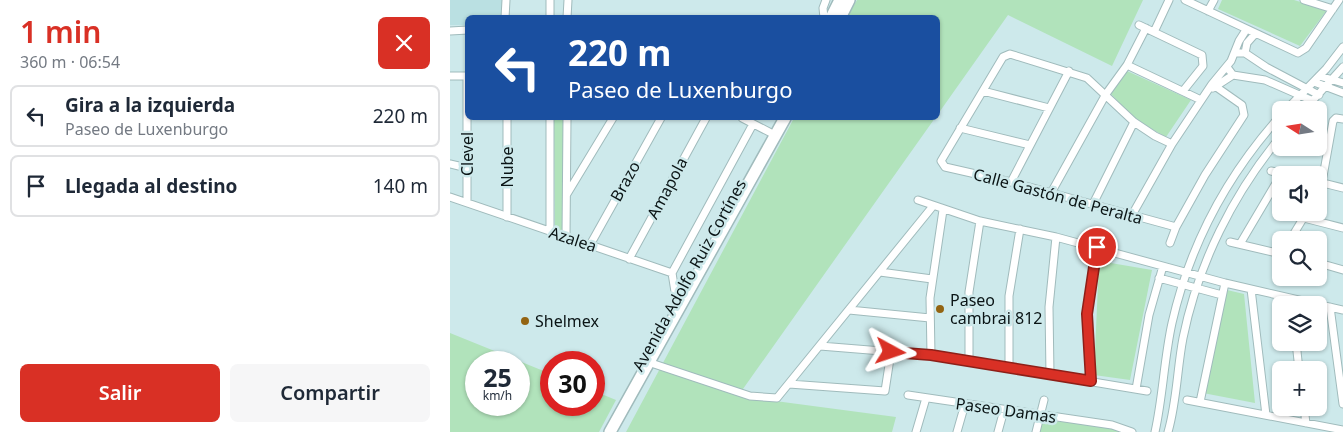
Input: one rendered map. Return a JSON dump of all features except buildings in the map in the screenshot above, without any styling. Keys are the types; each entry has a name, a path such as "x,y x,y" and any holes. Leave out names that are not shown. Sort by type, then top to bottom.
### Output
{"main road":[{"path":"837,15 840,0"},
{"path":"838,15 849,0"},
{"name":"Avenida Adolfo Ruiz Cortínes","path":"603,432 645,361 676,298 772,133 775,120"},
{"path":"610,432 645,361 772,133 782,120"}],"street":[{"path":"505,15 506,0"},
{"path":"550,0 550,15"},
{"path":"568,0 568,15"},
{"path":"824,15 823,8 826,0"},
{"path":"1154,32 1169,0"},
{"path":"1185,0 1295,52 1306,48 1339,0"},
{"path":"1208,11 1214,0"},
{"path":"1304,0 1334,9"},
{"path":"1052,192 1106,94 1127,65 1142,26 1198,53 1204,59 1202,66 1183,91"},
{"path":"450,31 465,30"},
{"path":"1132,215 1172,144 1201,100 1227,67 1235,53 1239,40 1246,30"},
{"path":"1245,53 1247,42 1255,34"},
{"path":"1296,101 1343,48"},
{"path":"1235,53 1245,53 1266,67 1319,95"},
{"path":"1030,144 960,128 1003,57 1010,54 1087,78 1134,122 1150,134 1172,144"},
{"path":"1127,65 1201,100"},
{"path":"1227,67 1233,75"},
{"path":"1212,87 1233,75 1265,80 1313,101 1343,67"},
{"path":"1011,182 1069,71"},
{"path":"450,76 465,76"},
{"path":"1316,79 1333,80 1343,83"},
{"path":"1316,79 1327,87 1343,92"},
{"path":"1170,243 1176,227 1205,175 1244,115 1242,105 1212,87"},
{"path":"983,91 1049,108"},
{"path":"1324,166 1333,121 1336,118 1343,119"},
{"name":"Clevel","path":"467,120 467,202"},
{"name":"Nube","path":"507,120 507,217"},
{"path":"550,120 550,232"},
{"path":"566,237 567,120"},
{"path":"567,194 612,120"},
{"name":"Brazo","path":"590,245 660,120"},
{"name":"Amapola","path":"629,259 705,120"},
{"path":"746,120 772,133"},
{"path":"1092,204 1134,122"},
{"path":"676,298 672,273 753,124"},
{"path":"1155,432 1169,338 1186,272 1203,230 1230,182 1272,125"},
{"name":"Calle Gastón de Peralta","path":"960,128 942,158 942,164 945,167 1052,192 1176,227"},
{"path":"1168,432 1183,340 1195,288 1214,241 1244,187 1272,148"},
{"path":"450,164 467,168"},
{"path":"1327,185 1343,188"},
{"path":"1240,244 1272,195"},
{"name":"Azalea","path":"450,196 672,273"},
{"path":"918,200 980,221 1097,247 1274,296"},
{"path":"645,361 750,396 775,399 933,206"},
{"path":"931,355 932,278 943,210"},
{"path":"969,362 969,292 980,221"},
{"path":"1323,221 1343,228"},
{"path":"1009,368 1009,296 1020,229"},
{"path":"1050,375 1048,307 1056,237"},
{"path":"1230,242 1272,251"},
{"path":"1091,381 1087,336 1088,300 1097,247"},
{"path":"1327,265 1343,270"},
{"path":"1136,389 1146,333 1163,266"},
{"path":"880,272 932,278"},
{"path":"1159,278 1222,295"},
{"path":"1200,402 1225,283"},
{"path":"1251,289 1266,415"},
{"path":"1327,307 1343,310"},
{"path":"1330,307 1343,404"},
{"path":"849,310 930,318"},
{"path":"820,346 931,355 1147,391"},
{"path":"789,384 885,391 891,352"},
{"name":"Paseo Damas","path":"908,395 1112,426 1128,432"},
{"path":"916,432 926,398"},
{"path":"1036,432 1044,400"},
{"path":"1188,400 1343,430"},
{"path":"957,432 965,404"},
{"path":"998,432 1004,410"},
{"path":"1305,416 1306,423"}],"shaded area":[{"path":"450,0 502,0 502,15 465,15 465,25 450,25"}],"green space":[{"path":"857,0 1143,0 1112,66 1008,15 940,111 940,15 848,15"},
{"path":"1222,0 1294,0 1327,10 1300,46 1218,9"},
{"path":"1127,71 1191,100 1166,137 1136,120 1110,93"},
{"path":"554,120 566,120 566,232 555,228"},
{"path":"793,120 934,120 738,396 896,417 892,432 626,432"},
{"path":"1099,261 1152,270 1130,380 1094,375"},
{"path":"1227,290 1244,294 1255,403 1203,393"},
{"path":"450,333 494,351 465,351 465,416 530,416 530,365 540,370 540,416 605,416 605,396 616,400 599,432 450,432"},
{"path":"1044,418 1121,430 1120,432 1039,432"}],"place":[{"name":"Paseo cambrai 812","path":"940,309"},
{"name":"Shelmex","path":"525,321"}],"route":[{"path":"891,352 931,355 1091,381 1087,314 1091,274 1097,247"}]}
